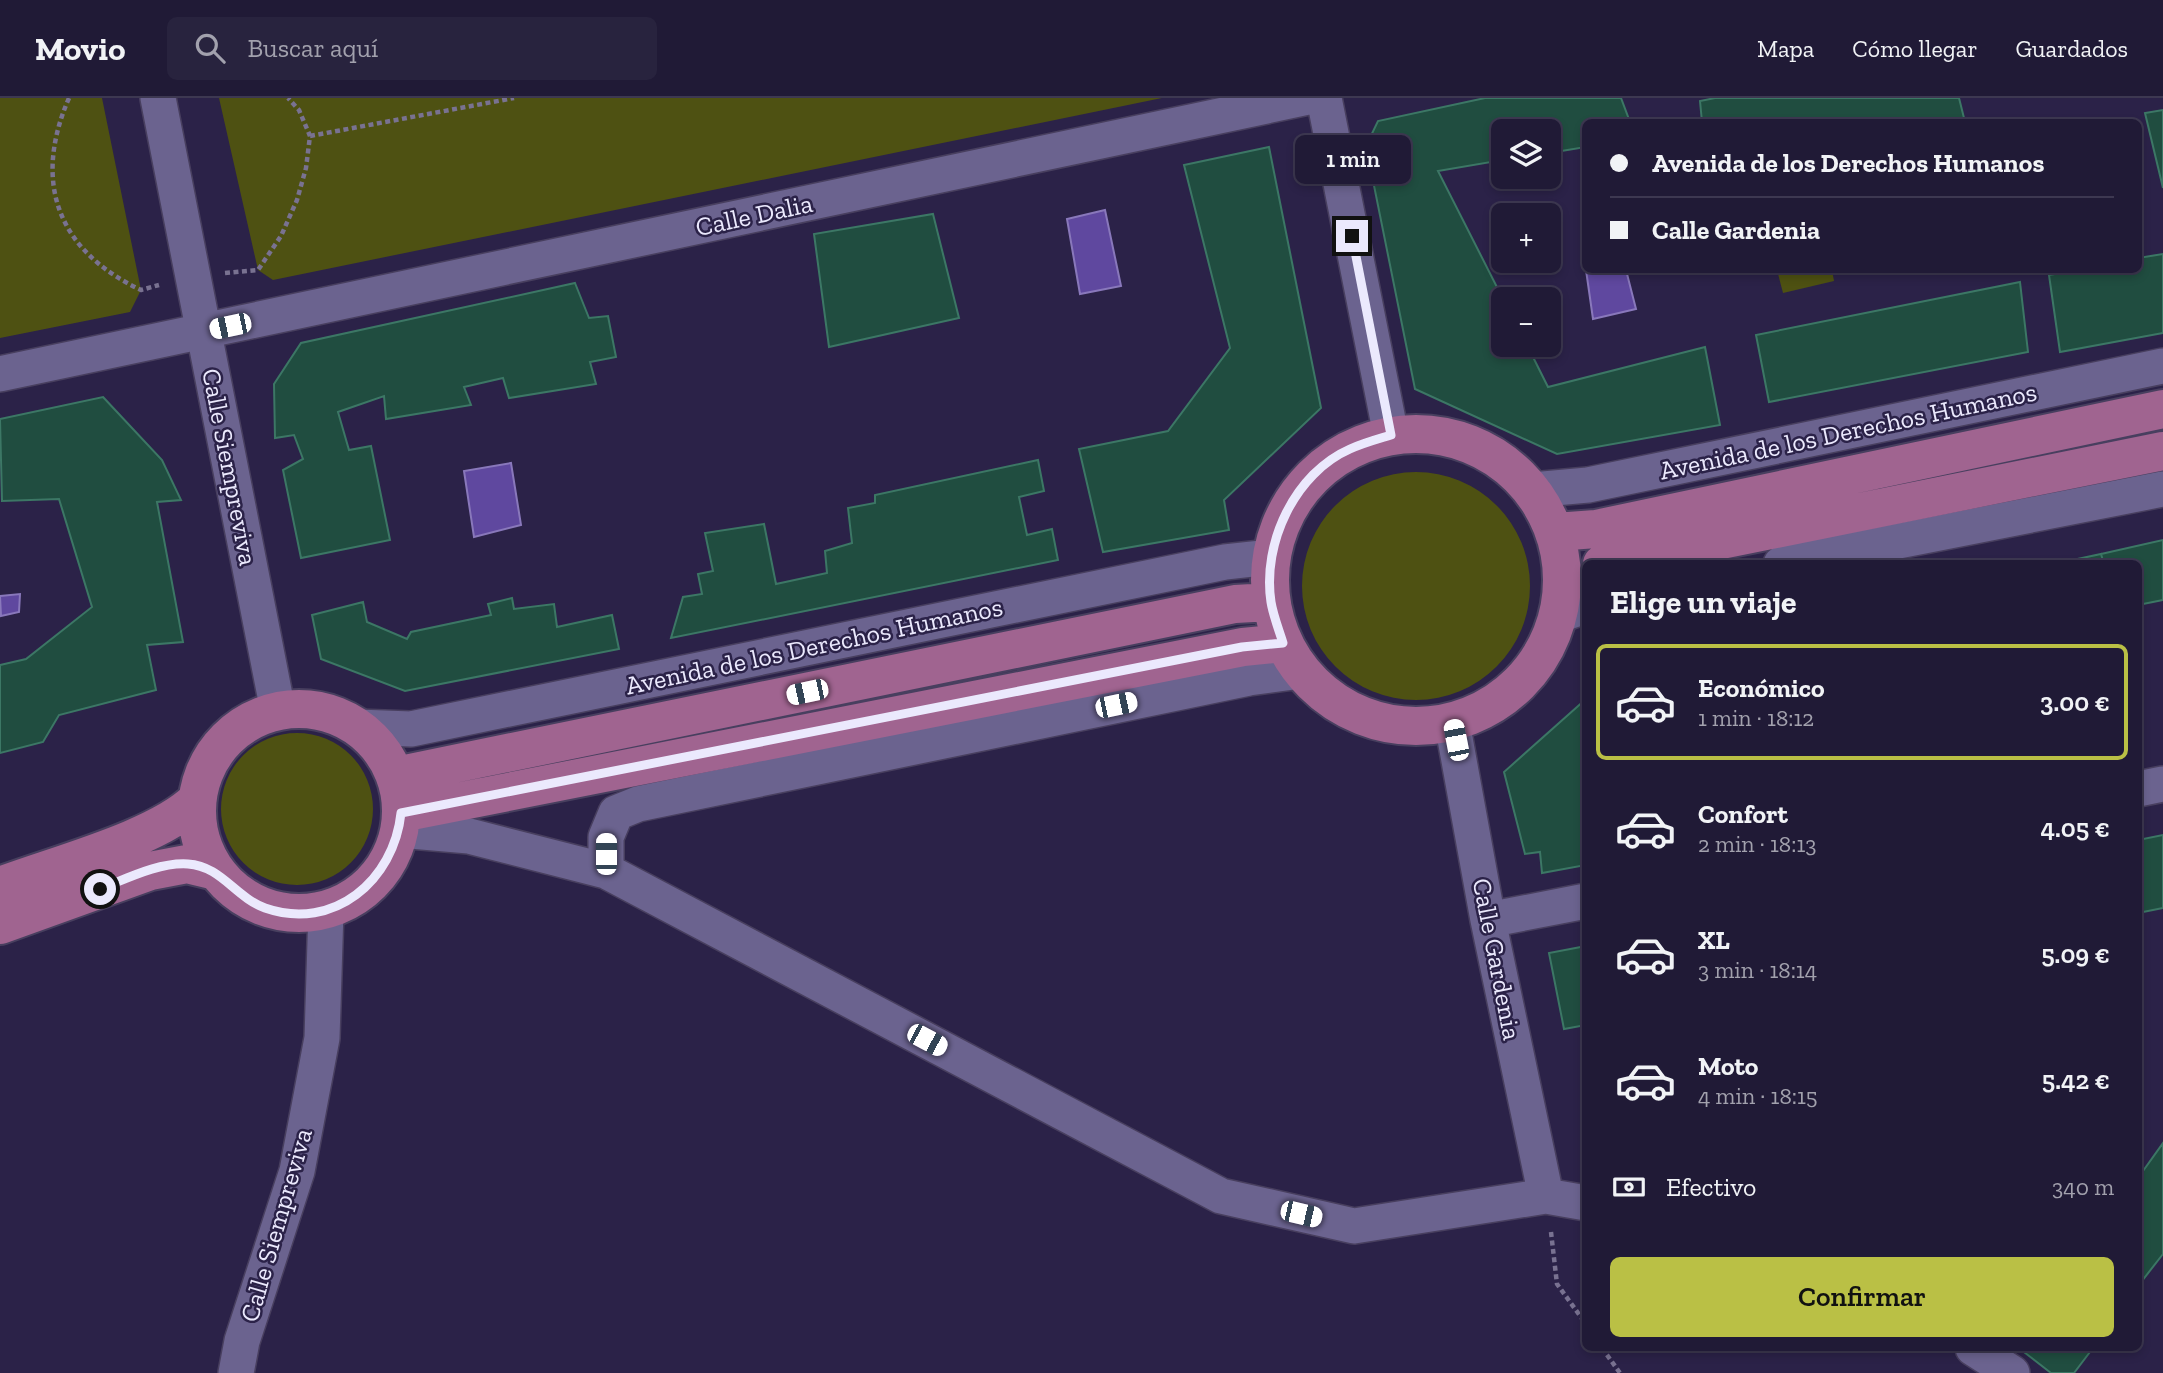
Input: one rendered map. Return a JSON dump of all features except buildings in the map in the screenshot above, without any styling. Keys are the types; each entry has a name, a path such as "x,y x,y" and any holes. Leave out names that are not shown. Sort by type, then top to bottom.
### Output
{"main road":[{"name":"Avenida de los Derechos Humanos","path":"1555,532 1596,529 2163,409"},
{"path":"1431,433 1469,443 1504,462 1532,490 1555,532 1573,593 1544,651 1520,683 1489,707 1452,722 1410,726 1369,719 1332,700 1292,657 1270,601 1271,556 1285,513 1311,477 1348,449 1391,435 1431,433"},
{"path":"1622,560 2163,451"},
{"name":"Avenida de los Derechos Humanos","path":"395,776 1235,604 1270,601"},
{"path":"400,821 1242,647 1292,657"},
{"path":"306,709 333,715 357,727 380,748 395,776 400,821 391,857 374,880 352,898 326,909 296,913 265,908 237,893 216,871 200,837 197,800 205,769 223,743 247,723 278,711 306,709"},
{"path":"0,886 140,835 180,817 197,800"},
{"path":"0,925 150,871 187,864 216,871"}],"street":[{"name":"Calle Siempreviva","path":"158,98 278,711"},
{"name":"Calle Dalia","path":"0,374 1304,98"},
{"path":"1324,98 1391,435"},
{"name":"Avenida de los Derechos Humanos","path":"1532,490 1588,485 2163,366"},
{"path":"1801,560 2163,489"},
{"name":"Avenida de los Derechos Humanos","path":"357,727 411,729 1225,562 1271,556"},
{"path":"607,871 606,837 616,813 638,804 1249,678 1292,657"},
{"name":"Calle Gardenia","path":"1452,722 1488,920 1546,1196"},
{"path":"2142,788 2163,784"},
{"path":"400,821 607,871 1221,1196 1354,1226 1546,1196 1582,1202"},
{"path":"1488,920 1582,902"},
{"name":"Calle Siempreviva","path":"236,1373 242,1341 297,1171 323,1038 326,909"},
{"path":"1978,1351 2012,1373"}],"path":[{"path":"69,98 53,153 60,212 72,238 94,263 141,290 192,275 258,270 281,236 297,200 310,136 299,110 288,98"},
{"path":"310,136 513,98"},
{"path":"1546,1196 1557,1284 1582,1318"},
{"path":"1604,1351 1620,1373"}],"shaded area":[{"path":"0,98 102,98 141,290 130,312 0,338"},
{"path":"219,98 1162,98 273,280 258,270"},
{"path":"1105,210 1121,286 1080,294 1067,219"},
{"path":"1586,273 1627,273 1636,309 1593,319"},
{"path":"1778,273 1833,273 1834,281 1783,293"},
{"path":"511,463 521,525 474,537 464,471"},
{"path":"1416,472 1438,474 1460,481 1479,491 1504,514 1525,553 1530,586 1528,608 1521,630 1511,649 1488,674 1449,695 1416,700 1394,698 1372,691 1353,681 1328,658 1307,619 1302,586 1304,564 1311,542 1321,523 1344,498 1383,477"},
{"path":"20,594 19,612 1,616 0,596"},
{"path":"297,733 326,739 351,755 367,780 373,809 367,838 351,863 326,879 297,885 268,879 243,863 227,838 221,809 227,780 243,755 268,739"}],"route":[{"path":"100,889 150,871 187,864 216,871 237,893 265,908 296,913 326,909 352,898 374,880 391,857 401,813 1242,647 1283,643 1270,601 1271,556 1285,513 1311,477 1348,449 1391,435 1352,236"}]}
